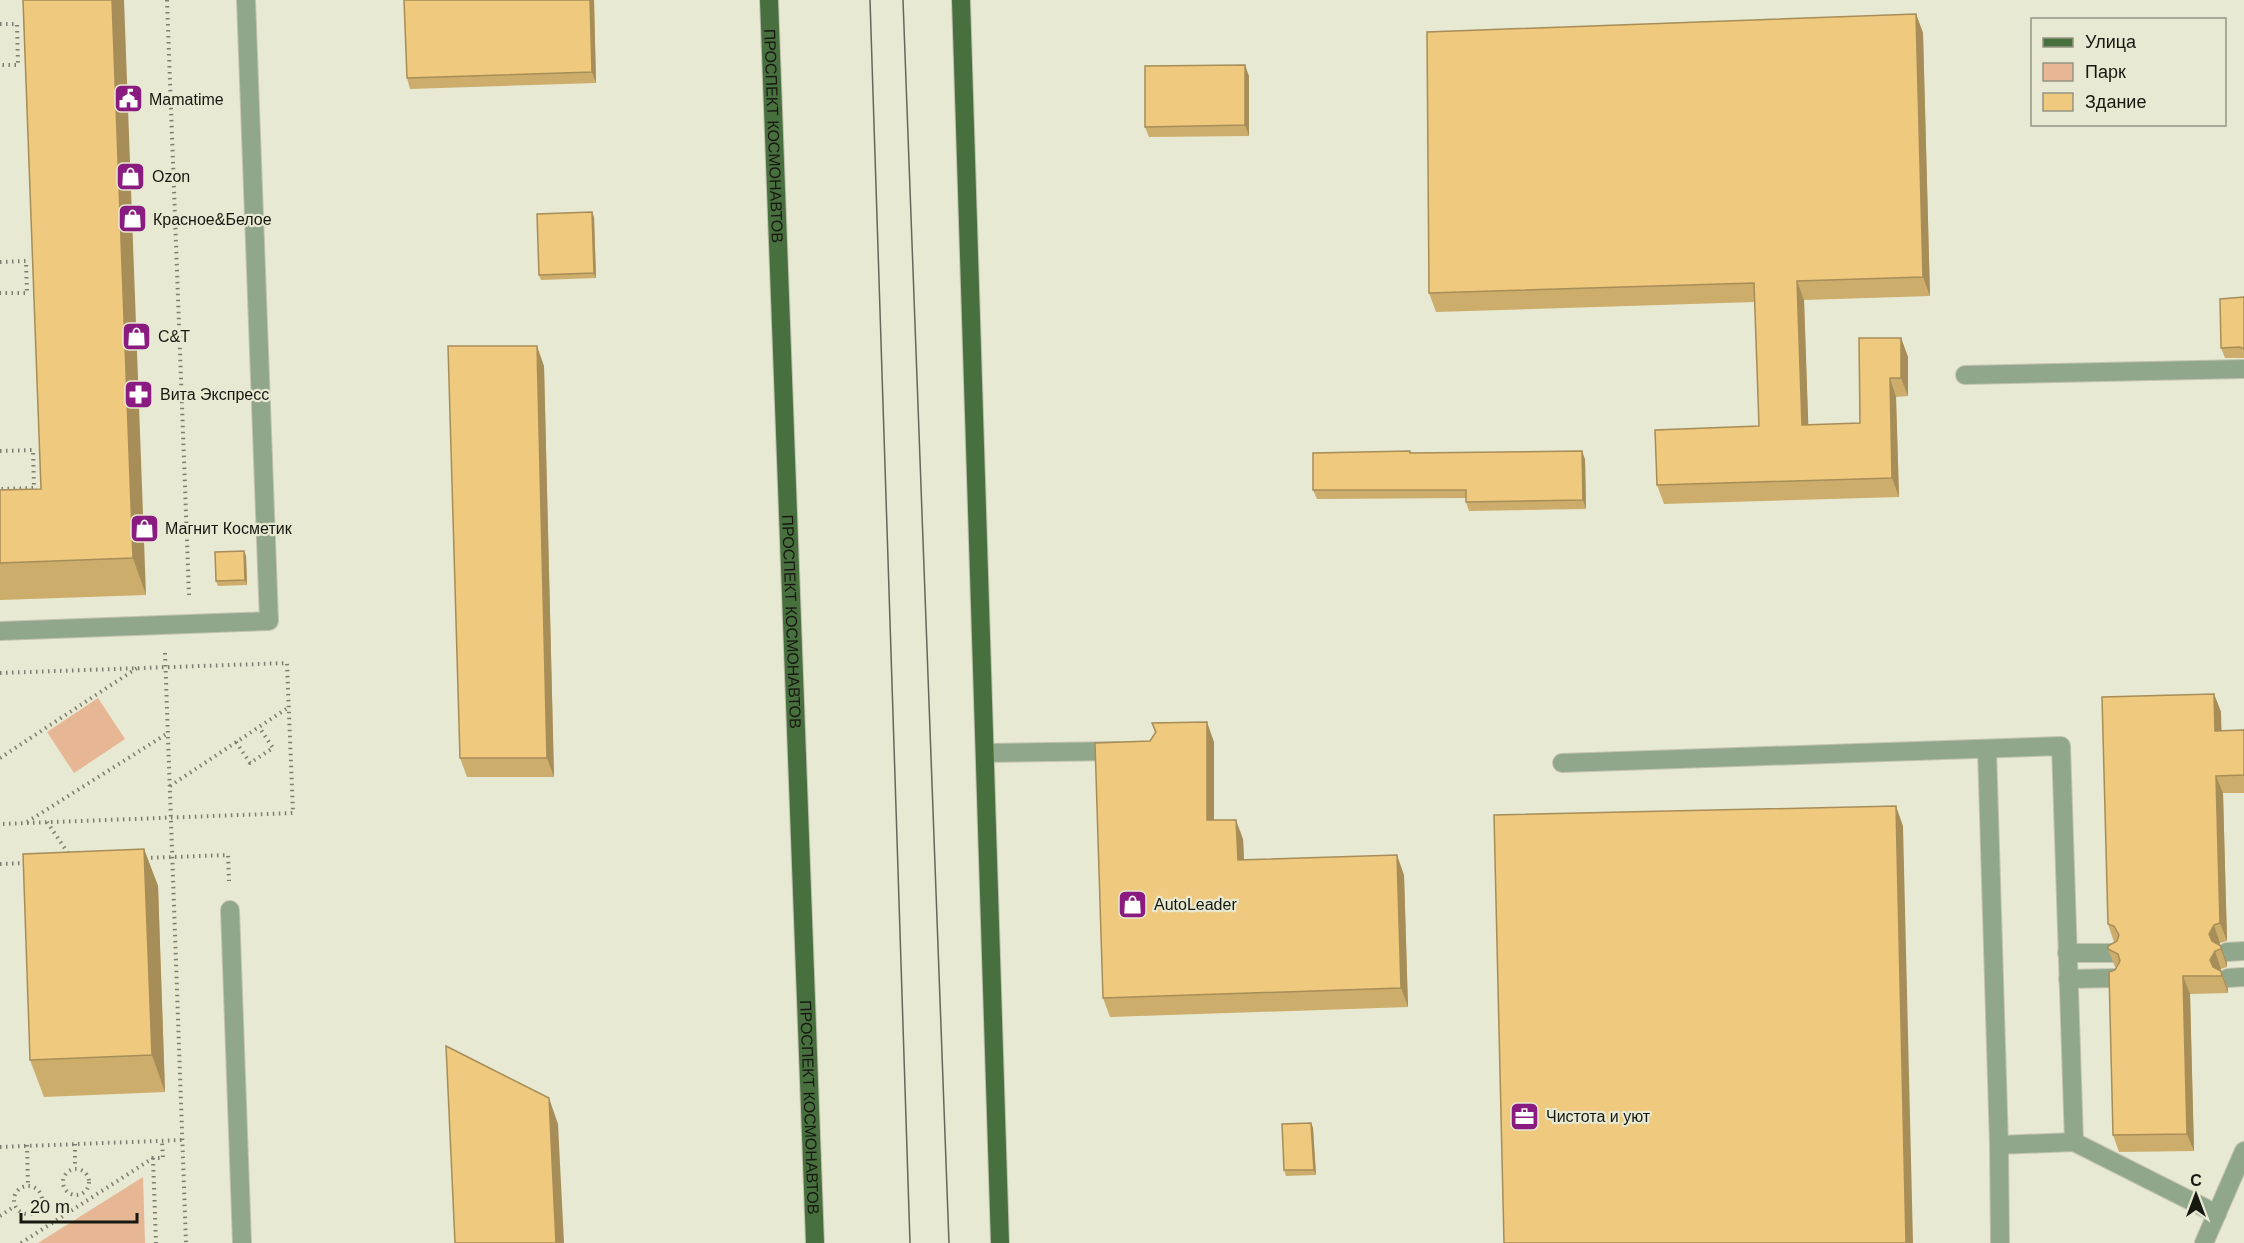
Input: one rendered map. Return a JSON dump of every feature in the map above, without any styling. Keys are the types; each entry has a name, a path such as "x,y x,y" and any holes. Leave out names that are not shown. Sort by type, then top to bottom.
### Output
{"main road":[{"name":"ПРОСПЕКТ КОСМОНАВТОВ","path":"769,0 815,1243"},
{"path":"961,0 1000,1243"}],"street":[{"path":"0,631 269,621 246,0"},
{"path":"1965,375 2244,369"},
{"path":"1562,763 2061,746 2074,1142"},
{"path":"1987,749 2000,1243"},
{"path":"985,753 1140,751"},
{"path":"230,910 242,1243"},
{"path":"2067,953 2115,953"},
{"path":"2068,979 2115,978"},
{"path":"1999,1145 2074,1142 2217,1214"},
{"path":"2204,1243 2244,1151"}],"path":[{"path":"167,0 189,601"},
{"path":"0,24 17,24 18,65 0,65"},
{"path":"0,262 26,261 27,292 0,293"},
{"path":"0,452 33,450 34,488 0,489"},
{"path":"0,673 287,663 293,813 0,824"},
{"path":"165,667 186,1243"},
{"path":"0,758 138,668"},
{"path":"170,786 289,707"},
{"path":"236,742 250,763 273,748 259,727"},
{"path":"27,823 168,733"},
{"path":"47,822 73,861 63,861"},
{"path":"139,859 228,855 230,910"},
{"path":"0,864 31,862"},
{"path":"0,1147 183,1140"},
{"path":"21,1243 153,1158 163,1158 162,1141"},
{"path":"75,1144 75,1168"},
{"path":"27,1145 28,1185"},
{"path":"153,1158 156,1243"},
{"path":"75,1168 84,1170 89,1176 90,1185 85,1192 77,1196 69,1193 63,1186 63,1178 68,1170 75,1168"},
{"path":"28,1185 37,1188 42,1196 42,1205 37,1212 28,1215 19,1212 15,1206 14,1196 20,1188 28,1185"},
{"path":"85,1192 89,1199"},
{"path":"0,1216 15,1206"}],"green space":[{"path":"98,698 125,739 74,773 47,732"},
{"path":"143,1177 145,1243 38,1243"}],"building":[{"path":"23,0 112,0 133,558 0,563 0,490 41,489"},
{"path":"404,0 590,0 592,72 407,78"},
{"path":"1916,14 1923,277 1797,281 1802,425 1860,423 1859,338 1901,338 1901,378 1890,378 1892,478 1657,485 1655,430 1759,426 1754,283 1429,293 1427,32"},
{"path":"1245,65 1245,125 1145,127 1145,66"},
{"path":"592,212 594,273 539,275 537,214"},
{"path":"2244,297 2244,349 2240,347 2221,348 2220,299"},
{"path":"448,346 537,346 547,758 460,758"},
{"path":"1410,451 1410,453 1582,451 1583,500 1466,502 1466,490 1313,490 1313,453"},
{"path":"244,551 245,580 216,581 215,552"},
{"path":"2214,694 2215,731 2244,730 2244,775 2216,776 2220,923 2214,925 2209,934 2212,941 2221,946 2221,949 2215,951 2210,960 2213,967 2221,971 2222,976 2183,976 2187,1134 2113,1135 2109,972 2115,970 2120,961 2118,954 2108,949 2108,946 2117,941 2119,935 2114,926 2108,924 2102,697"},
{"path":"1207,722 1207,820 1236,820 1238,860 1397,855 1401,988 1103,998 1095,743 1150,741 1156,732 1152,723"},
{"path":"1896,806 1906,1243 1504,1243 1494,815"},
{"path":"144,849 152,1055 30,1060 23,854"},
{"path":"446,1046 549,1098 556,1243 455,1243"},
{"path":"1311,1123 1314,1170 1284,1170 1282,1124"}],"tram line":[{"path":"870,0 910,1243"},
{"path":"903,0 949,1243"}],"place":[{"name":"Mamatime","path":"128,99"},
{"name":"Ozon","path":"131,176"},
{"name":"Красное&Белое","path":"132,219"},
{"name":"С&Т","path":"137,336"},
{"name":"Вита Экспресс","path":"139,394"},
{"name":"Магнит Косметик","path":"144,528"},
{"name":"AutoLeader","path":"1133,904"},
{"name":"Чистота и уют","path":"1525,1116"}]}
